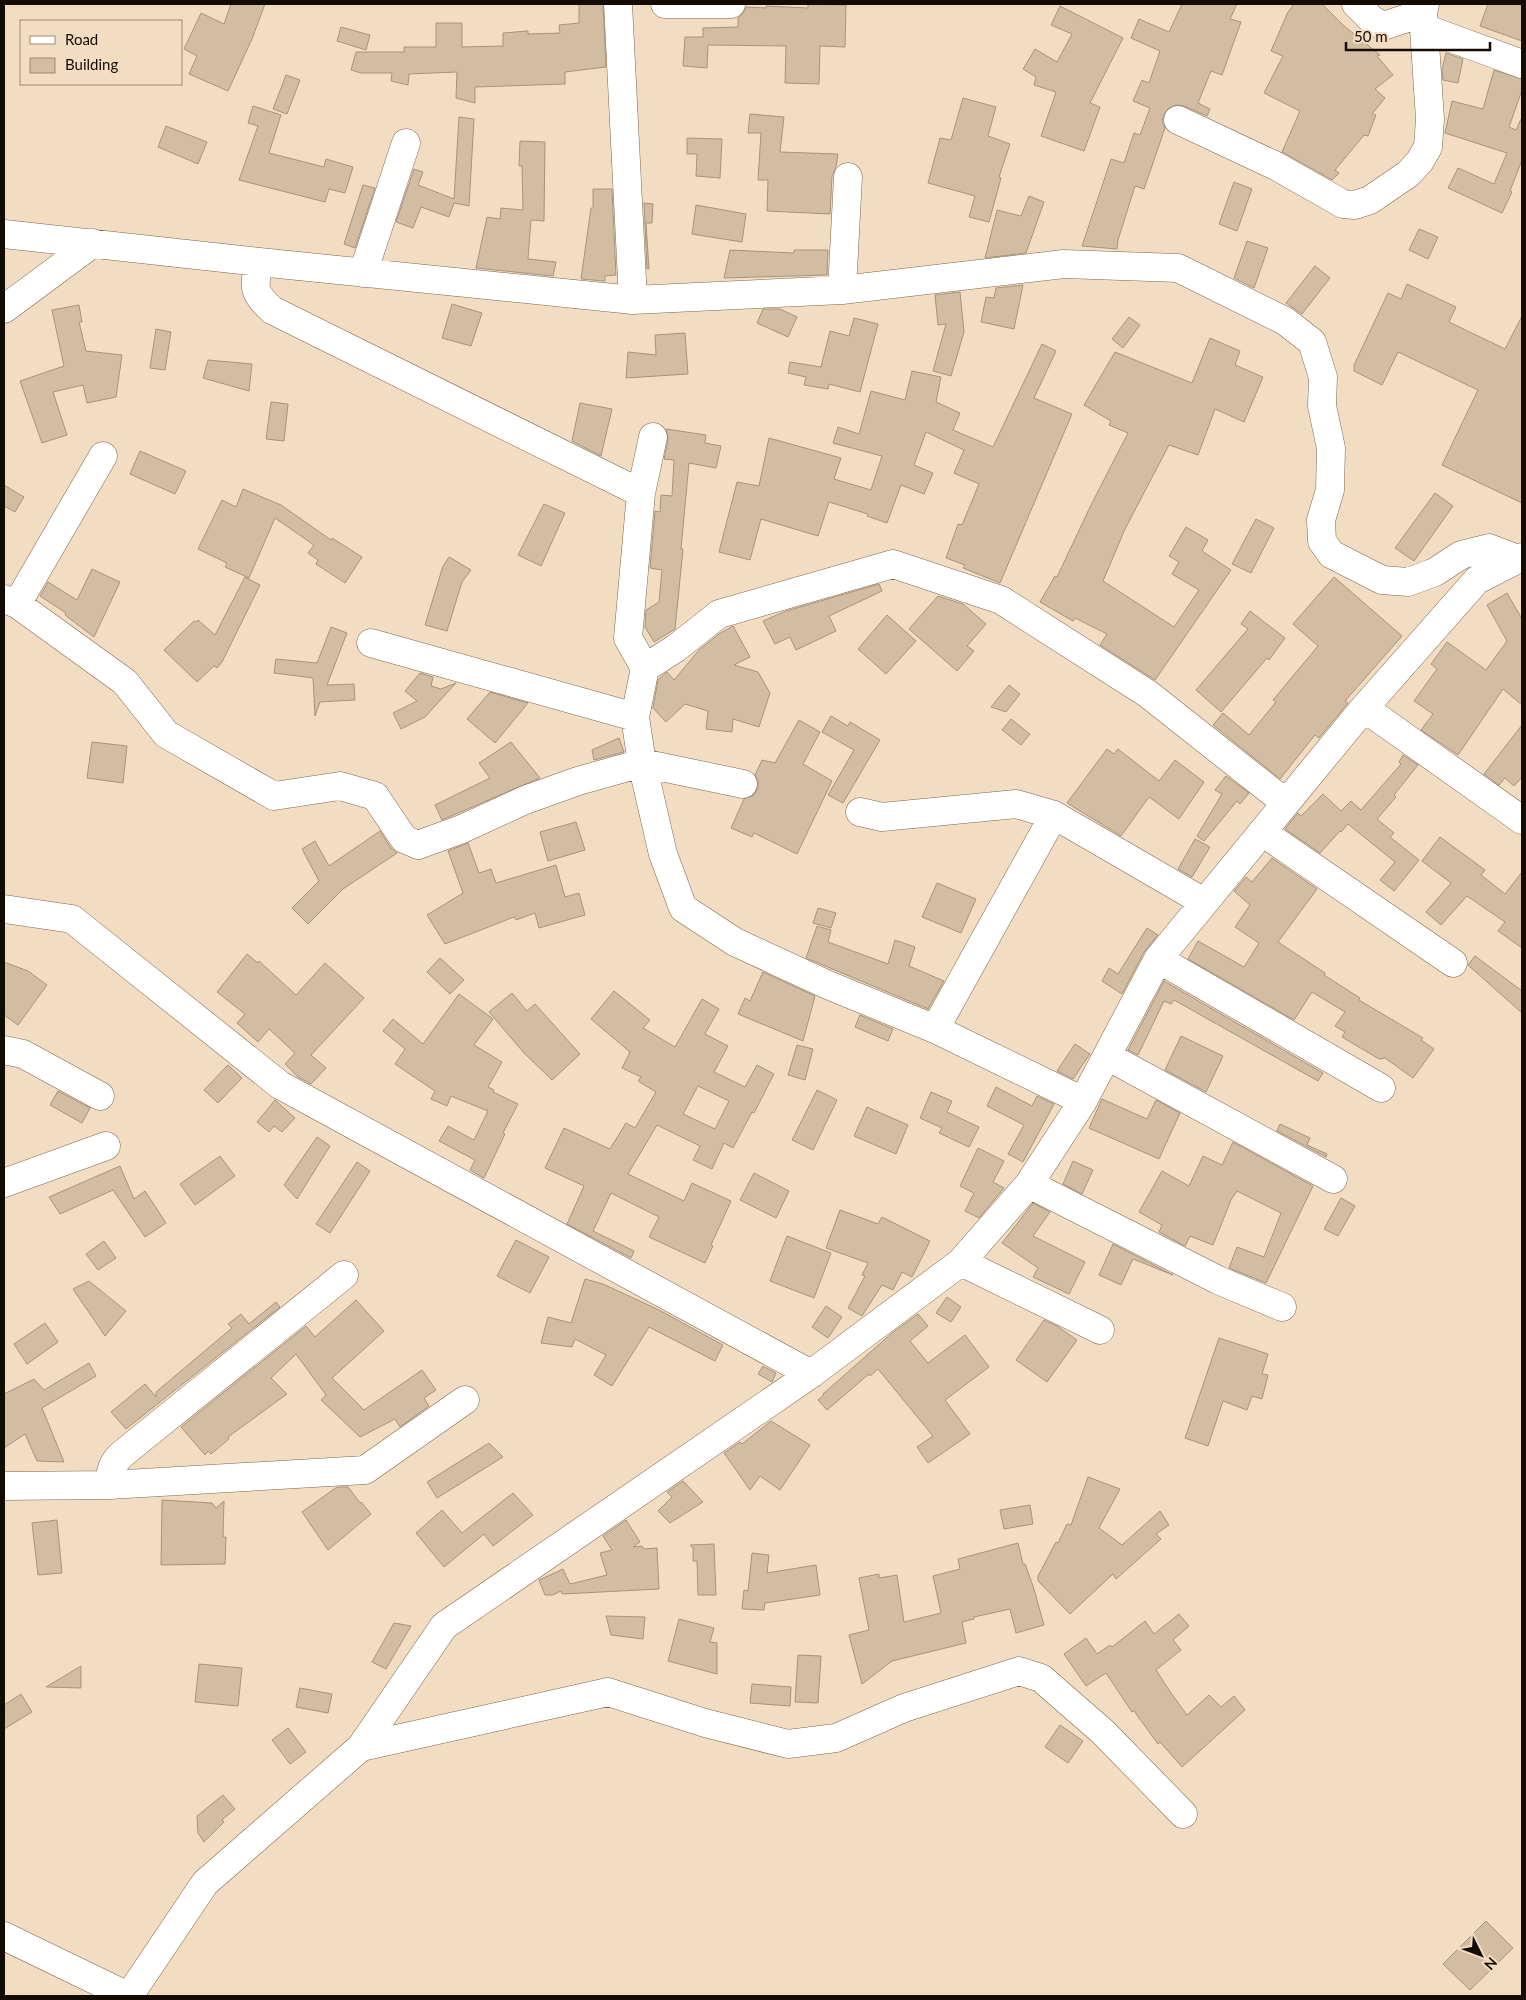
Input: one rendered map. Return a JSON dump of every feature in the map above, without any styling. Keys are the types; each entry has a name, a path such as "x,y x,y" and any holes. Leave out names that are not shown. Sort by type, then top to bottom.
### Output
{"street":[{"path":"618,4 633,300"},
{"path":"670,4 731,4"},
{"path":"1356,4 1371,19 1383,26 1424,15 1522,64"},
{"path":"1178,120 1276,166 1343,204 1355,205 1370,200 1408,174 1420,161 1428,147 1430,119 1424,15"},
{"path":"363,273 406,143"},
{"path":"842,290 848,177"},
{"path":"4,234 633,300 842,290 1064,264 1178,268 1286,321 1312,342 1323,377 1322,406 1331,448 1330,490 1321,520 1322,541 1331,554 1382,580 1408,582 1435,572 1461,555 1470,552 1489,548 1520,558"},
{"path":"4,309 93,244"},
{"path":"260,262 255,284 258,298 272,310 641,493"},
{"path":"653,437 641,493 628,638 645,668 635,717 642,763 663,854 683,908 735,942 828,985 935,1030 1083,1101"},
{"path":"103,456 11,601 125,682 166,734 274,796 340,786 375,796 404,839 418,845 462,829 525,800 578,781 642,763 743,784"},
{"path":"4,1936 128,1996 205,1884 361,1747 444,1626 811,1374 961,1262 1029,1184 1083,1101 1158,959 1364,708 1477,580 1520,558"},
{"path":"645,668 676,648 718,614 894,564 1001,600 1148,694 1286,803"},
{"path":"371,643 635,717"},
{"path":"1364,708 1522,820"},
{"path":"860,812 882,816 1016,804 1054,815 1204,902"},
{"path":"935,1030 1054,815"},
{"path":"1262,832 1453,963"},
{"path":"4,909 72,918 280,1085 811,1374"},
{"path":"1158,959 1381,1088"},
{"path":"4,1050 23,1054 100,1096"},
{"path":"1107,1056 1333,1179"},
{"path":"4,1183 106,1146"},
{"path":"1029,1184 1218,1280 1282,1307"},
{"path":"961,1262 1100,1330"},
{"path":"109,1485 110,1472 114,1462 121,1455 344,1275"},
{"path":"4,1486 109,1485 365,1470 465,1400"},
{"path":"361,1747 608,1692 705,1723 788,1744 836,1738 904,1708 1019,1671 1041,1678 1103,1732 1183,1814"}],"building":[{"path":"231,4 265,4 252,39 228,91 189,74 197,56 184,49 201,13 224,24"},
{"path":"579,4 603,4 606,67 565,72 565,84 475,87 475,103 456,98 457,72 409,74 408,85 391,81 392,73 361,73 351,70 356,52 404,52 404,47 436,47 436,23 462,23 462,47 503,46 503,33 528,31 528,34 560,33 559,25 579,23"},
{"path":"808,4 846,5 845,47 820,46 819,84 785,83 786,46 708,45 707,68 683,66 685,37 703,37 703,28 738,27 738,18 746,7 808,8"},
{"path":"1182,4 1237,4 1230,19 1241,22 1222,75 1211,71 1198,103 1210,109 1207,116 1184,106 1176,105 1169,108 1164,114 1162,121 1165,128 1144,189 1135,186 1118,240 1117,249 1082,246 1111,159 1124,163 1134,133 1140,135 1150,108 1133,101 1142,80 1149,83 1160,51 1131,38 1139,19 1169,32"},
{"path":"1294,4 1322,4 1344,26 1380,55 1377,56 1393,75 1375,89 1385,98 1372,114 1376,115 1368,136 1364,135 1335,170 1339,173 1332,180 1282,152 1300,111 1264,93 1283,56 1271,51 1288,12"},
{"path":"1488,4 1522,4 1522,41 1480,26"},
{"path":"1060,6 1123,38 1090,103 1100,107 1084,151 1041,136 1056,92 1034,85 1036,77 1023,69 1035,49 1057,62 1072,34 1051,25"},
{"path":"341,27 370,35 366,50 337,41"},
{"path":"1446,53 1463,59 1458,83 1443,80 1442,69"},
{"path":"1494,70 1522,79 1522,90 1509,127 1516,130 1522,117 1522,160 1510,191 1512,192 1502,213 1448,188 1458,168 1494,184 1507,153 1445,133 1452,101 1483,109"},
{"path":"286,75 300,80 287,114 273,109"},
{"path":"963,98 996,107 988,136 1010,144 999,177 1001,178 989,222 969,217 975,196 928,183 940,138 951,140"},
{"path":"253,106 281,115 269,153 324,167 326,159 353,167 345,193 329,189 325,202 239,180 258,126 248,123"},
{"path":"750,114 784,117 780,152 838,154 832,176 830,214 767,211 768,180 758,180 761,133 748,133"},
{"path":"459,117 474,119 469,206 454,203 449,217 421,207 413,228 396,222 414,169 423,172 418,185 454,199"},
{"path":"166,126 207,142 198,164 158,147"},
{"path":"687,138 722,139 720,178 696,176 697,154 687,154"},
{"path":"520,141 545,142 544,221 531,220 528,259 556,262 553,276 476,268 487,217 500,219 501,208 523,210 522,166 519,166"},
{"path":"1234,182 1252,189 1237,231 1219,224"},
{"path":"363,185 375,188 355,248 344,244"},
{"path":"593,189 612,189 616,275 605,276 605,281 581,279 591,208 593,208"},
{"path":"1029,196 1044,202 1026,253 985,258 997,210 1021,216"},
{"path":"644,203 653,204 652,223 646,223 649,269 647,269"},
{"path":"696,205 746,214 742,242 692,234"},
{"path":"1419,229 1438,237 1428,259 1409,250"},
{"path":"1247,241 1268,248 1254,288 1234,278"},
{"path":"730,250 794,253 794,250 828,250 827,275 724,278"},
{"path":"1315,266 1330,278 1302,314 1286,303"},
{"path":"1407,284 1456,307 1449,322 1505,349 1522,316 1522,503 1442,465 1478,390 1398,352 1382,385 1354,371 1354,365 1388,293 1401,299"},
{"path":"1023,285 1014,329 981,322 986,297 994,298 996,288"},
{"path":"960,292 964,332 951,376 933,371 946,324 938,325 935,295"},
{"path":"452,304 482,313 471,346 442,338"},
{"path":"79,305 82,322 79,322 86,351 122,355 116,397 87,403 83,385 53,392 67,435 42,443 20,381 64,366 52,310"},
{"path":"763,309 780,309 797,317 788,337 757,323"},
{"path":"1129,317 1140,325 1123,348 1112,339"},
{"path":"854,318 878,324 860,392 829,384 828,389 804,385 806,377 788,373 790,362 821,367 830,331 849,336"},
{"path":"156,329 171,332 165,370 150,368"},
{"path":"685,333 688,374 626,378 628,352 656,355 655,335"},
{"path":"1210,338 1240,351 1235,365 1263,377 1244,422 1215,409 1198,455 1169,445 1125,529 1103,581 1174,627 1199,590 1172,574 1179,562 1169,556 1186,527 1208,540 1202,551 1231,570 1155,680 1100,645 1107,634 1075,618 1073,621 1040,602 1055,576 1057,577 1128,433 1109,425 1111,421 1084,405 1115,352 1192,383"},
{"path":"1042,344 1056,351 1034,398 1072,414 1000,583 963,568 965,565 946,558 958,524 962,525 979,484 954,473 964,450 926,432 914,465 933,473 924,494 901,485 887,523 867,516 868,514 829,502 818,536 761,519 750,560 719,552 737,482 759,486 769,438 841,458 834,479 871,490 882,456 833,443 838,427 859,434 871,391 905,400 912,371 941,377 936,402 960,413 953,430 993,447"},
{"path":"208,360 252,364 249,391 203,378"},
{"path":"271,402 288,404 284,441 266,439"},
{"path":"580,403 612,409 601,456 572,441"},
{"path":"666,429 706,435 705,443 721,446 716,468 689,463 675,629 654,642 645,627 646,610 659,602 662,570 650,568 655,511 660,512 661,495 672,496 674,460 664,459 668,440"},
{"path":"140,451 186,471 175,494 130,474"},
{"path":"4,485 24,497 15,512 4,506"},
{"path":"243,489 281,505 331,540 332,538 362,557 345,583 316,564 318,560 308,553 314,545 275,518 249,578 225,567 227,563 198,549 222,500 236,507"},
{"path":"1435,493 1453,506 1414,561 1395,548"},
{"path":"544,504 565,513 541,566 518,555"},
{"path":"1256,519 1274,528 1251,573 1232,564"},
{"path":"449,557 471,570 462,582 447,631 425,625 443,566"},
{"path":"92,569 120,582 94,637 65,615 66,613 40,596 48,582 77,600"},
{"path":"245,577 260,585 222,662 217,668 214,666 197,682 164,650 194,621 198,620 215,635"},
{"path":"1334,577 1402,636 1345,701 1348,703 1319,738 1315,735 1280,779 1213,725 1223,713 1249,735 1276,702 1273,700 1318,646 1293,624"},
{"path":"879,584 882,591 829,616 836,631 796,650 790,637 775,644 763,621 786,611"},
{"path":"1507,593 1522,619 1522,705 1503,689 1458,755 1421,730 1433,714 1414,701 1437,669 1431,664 1447,642 1486,670 1507,641 1487,605"},
{"path":"938,596 963,604 986,624 967,646 974,651 957,671 909,629"},
{"path":"1250,611 1285,638 1269,660 1267,658 1221,712 1196,690 1248,629 1241,624"},
{"path":"887,615 916,641 886,674 858,649"},
{"path":"733,626 750,657 734,665 758,672 770,693 759,727 733,719 732,732 706,729 708,711 685,704 666,722 653,708 658,680 667,672 674,680 699,650 719,634"},
{"path":"331,627 347,633 327,685 354,684 355,700 320,702 315,716 313,678 274,673 276,659 317,663"},
{"path":"420,673 433,677 431,686 441,689 456,683 425,717 401,729 393,713 417,701 405,691"},
{"path":"1009,685 1020,694 1006,712 991,707"},
{"path":"490,692 528,703 495,743 467,719"},
{"path":"831,716 848,726 850,722 880,740 843,803 828,795 854,750 822,732"},
{"path":"1011,719 1030,734 1021,745 1002,730"},
{"path":"799,720 820,732 803,764 832,781 797,854 754,833 752,837 731,828 744,799 754,795 758,788 758,780 755,775 762,760 775,763"},
{"path":"1522,725 1522,777 1514,786 1505,778 1499,785 1484,774"},
{"path":"619,738 624,752 594,760 592,750"},
{"path":"92,742 127,746 123,783 87,778"},
{"path":"511,742 540,778 442,820 435,805 490,778 479,763"},
{"path":"1107,749 1114,754 1118,749 1159,781 1175,760 1204,782 1179,819 1149,797 1121,836 1067,803"},
{"path":"1403,755 1418,765 1394,795 1396,797 1377,819 1394,833 1390,837 1419,860 1394,891 1380,880 1395,862 1348,824 1320,853 1285,829 1298,813 1301,816 1323,794 1341,811 1351,801 1361,810 1401,764 1399,762"},
{"path":"1226,776 1249,793 1240,804 1237,801 1204,841 1197,836 1222,794 1215,790"},
{"path":"576,822 585,850 548,861 540,832"},
{"path":"380,831 391,848 397,853 343,889 308,924 292,908 319,881 302,849 315,841 329,866"},
{"path":"1440,837 1485,870 1481,875 1505,894 1522,872 1522,948 1498,931 1505,922 1467,896 1441,925 1426,912 1451,883 1422,861"},
{"path":"1195,839 1210,847 1192,877 1178,869"},
{"path":"468,843 479,873 491,869 496,883 556,865 565,897 579,893 585,915 539,928 535,913 516,920 514,917 445,944 427,915 463,893 448,851"},
{"path":"1272,858 1317,889 1278,942 1360,998 1359,1000 1423,1038 1421,1040 1434,1049 1413,1078 1385,1058 1379,1059 1342,1037 1345,1032 1335,1026 1345,1012 1312,992 1294,1020 1188,959 1198,941 1244,967 1259,943 1235,927 1250,905 1234,891 1246,877 1252,882"},
{"path":"937,883 976,899 961,933 922,917"},
{"path":"818,908 836,913 831,928 813,923"},
{"path":"817,926 831,930 828,942 888,964 895,940 915,947 909,966 944,981 928,1009 806,958"},
{"path":"1147,928 1158,935 1144,952 1122,994 1102,981 1109,968 1118,974"},
{"path":"247,954 258,963 259,961 296,995 325,963 364,998 311,1055 326,1068 311,1084 298,1077 285,1064 295,1053 269,1029 258,1042 237,1023 245,1014 217,992"},
{"path":"1475,956 1522,991 1522,1013 1468,965"},
{"path":"440,958 464,980 450,994 427,972"},
{"path":"4,962 28,971 47,985 18,1025 4,1015"},
{"path":"763,972 815,996 803,1041 738,1014 745,998 750,1001"},
{"path":"1164,981 1323,1073 1318,1081 1174,1000 1171,1004 1164,1001 1138,1055 1128,1050"},
{"path":"614,991 650,1020 643,1028 675,1047 702,999 719,1009 705,1034 728,1046 714,1072 745,1087 757,1065 774,1074 733,1148 724,1143 712,1169 693,1160 700,1146 657,1125 628,1174 684,1201 692,1183 731,1201 705,1263 649,1237 659,1217 611,1193 593,1231 634,1251 631,1258 567,1224 584,1186 545,1168 564,1128 610,1149 626,1123 635,1128 656,1092 638,1081 641,1077 622,1068 630,1052 591,1019","holes":["698,1086 729,1101 715,1129 683,1114"]},
{"path":"512,993 527,1011 535,1004 580,1054 552,1080 524,1053 489,1012"},
{"path":"459,994 493,1019 474,1045 502,1062 488,1087 494,1090 493,1092 518,1104 503,1133 505,1134 484,1178 470,1170 475,1160 439,1141 448,1126 474,1140 488,1111 451,1096 447,1106 431,1099 435,1091 395,1064 405,1049 383,1031 393,1019 423,1044"},
{"path":"860,1015 893,1029 888,1041 855,1027"},
{"path":"1181,1036 1223,1056 1206,1092 1165,1070"},
{"path":"1075,1044 1090,1054 1073,1079 1057,1071"},
{"path":"797,1045 813,1049 805,1080 788,1075"},
{"path":"228,1065 242,1078 218,1103 204,1090"},
{"path":"996,1087 1032,1106 1037,1096 1054,1104 1023,1162 1008,1154 1024,1125 987,1106"},
{"path":"817,1090 837,1100 813,1150 792,1140"},
{"path":"58,1091 90,1108 82,1123 50,1105"},
{"path":"931,1092 952,1101 947,1112 979,1127 969,1147 939,1133 942,1128 920,1118"},
{"path":"1102,1099 1147,1119 1156,1100 1180,1113 1159,1159 1089,1128"},
{"path":"275,1100 295,1118 282,1132 274,1126 269,1132 257,1122"},
{"path":"867,1107 908,1125 896,1154 854,1136"},
{"path":"1280,1124 1310,1138 1307,1145 1327,1154 1326,1157 1277,1131"},
{"path":"317,1137 330,1146 297,1199 284,1185"},
{"path":"1233,1142 1313,1186 1266,1283 1229,1268 1237,1247 1264,1257 1281,1213 1237,1191 1231,1200 1213,1245 1190,1236 1185,1246 1159,1232 1162,1225 1139,1212 1162,1171 1189,1186 1203,1156 1222,1165"},
{"path":"978,1148 1004,1161 993,1182 1004,1188 979,1218 965,1211 974,1193 960,1186"},
{"path":"220,1156 235,1176 195,1205 180,1184"},
{"path":"1073,1161 1093,1170 1082,1194 1063,1184"},
{"path":"357,1162 370,1171 330,1233 316,1224"},
{"path":"120,1166 134,1199 145,1191 166,1223 145,1237 113,1190 60,1214 49,1197"},
{"path":"754,1173 789,1191 776,1218 740,1200"},
{"path":"1341,1198 1355,1206 1338,1236 1324,1229"},
{"path":"1033,1203 1050,1212 1033,1236 1085,1262 1069,1294 1033,1277 1038,1268 1002,1243"},
{"path":"840,1210 878,1224 882,1217 930,1241 912,1277 902,1272 893,1290 882,1285 862,1316 848,1308 865,1276 862,1275 868,1263 826,1248"},
{"path":"787,1236 831,1253 814,1298 770,1281"},
{"path":"516,1240 549,1257 530,1293 497,1276"},
{"path":"104,1241 116,1258 98,1270 86,1254"},
{"path":"1113,1244 1173,1275 1133,1259 1121,1285 1099,1275"},
{"path":"585,1279 603,1284 659,1310 723,1345 715,1361 649,1327 612,1386 594,1375 606,1355 575,1339 572,1347 541,1343 548,1317 571,1323"},
{"path":"89,1281 126,1311 105,1336 73,1289"},
{"path":"947,1297 961,1307 951,1322 936,1313"},
{"path":"356,1300 384,1331 332,1378 364,1410 422,1370 436,1390 424,1398 429,1406 400,1427 395,1419 360,1437 321,1400 326,1395 296,1354 271,1378 287,1394 228,1437 229,1439 211,1454 208,1451 205,1455 181,1427 306,1326 315,1337"},
{"path":"276,1302 280,1307 126,1429 111,1412 145,1384 156,1397 156,1392 232,1328 228,1324 241,1314 249,1324"},
{"path":"826,1306 842,1317 828,1338 812,1327"},
{"path":"918,1314 928,1326 910,1341 928,1363 965,1335 989,1367 945,1400 970,1434 928,1463 917,1447 933,1436 878,1369 870,1376 869,1374 827,1410 818,1400 892,1333"},
{"path":"1044,1320 1057,1326 1077,1340 1047,1382 1016,1360"},
{"path":"45,1323 58,1342 27,1364 14,1344"},
{"path":"1219,1338 1268,1354 1262,1374 1268,1375 1262,1399 1252,1396 1247,1410 1223,1401 1208,1446 1185,1438"},
{"path":"89,1363 96,1376 42,1408 64,1462 37,1461 25,1434 4,1448 4,1394 34,1379 44,1390"},
{"path":"763,1366 776,1373 772,1382 758,1374"},
{"path":"771,1421 810,1445 780,1490 760,1476 750,1490 724,1453 740,1442 742,1444"},
{"path":"489,1443 503,1457 437,1498 427,1482"},
{"path":"1088,1477 1120,1489 1099,1528 1122,1545 1160,1511 1169,1525 1156,1534 1161,1539 1116,1579 1113,1574 1070,1614 1038,1581 1038,1576 1067,1524 1071,1525"},
{"path":"683,1481 703,1502 670,1523 658,1511 672,1497 667,1492"},
{"path":"337,1487 348,1487 371,1514 328,1550 302,1512"},
{"path":"513,1493 533,1515 493,1546 484,1534 444,1567 416,1533 442,1510 462,1533"},
{"path":"162,1500 212,1503 216,1508 224,1501 223,1537 226,1537 225,1564 161,1565"},
{"path":"1030,1505 1033,1524 1004,1529 1000,1510"},
{"path":"57,1520 62,1573 38,1575 32,1523"},
{"path":"626,1520 640,1542 633,1547 642,1546 644,1549 657,1548 659,1589 562,1594 561,1591 553,1595 545,1595 539,1580 563,1569 570,1584 607,1575 600,1553 612,1550 603,1536"},
{"path":"1018,1543 1023,1564 1025,1564 1033,1586 1044,1625 1016,1633 1010,1609 974,1617 974,1619 962,1622 966,1643 892,1661 862,1684 849,1635 869,1630 859,1578 879,1574 879,1578 897,1575 904,1622 941,1613 933,1576 960,1569 958,1559"},
{"path":"714,1544 716,1595 698,1595 697,1561 693,1561 693,1548 690,1545"},
{"path":"752,1553 769,1555 767,1573 816,1565 820,1595 765,1603 764,1610 742,1609 744,1590 748,1591"},
{"path":"1179,1614 1189,1626 1173,1640 1181,1650 1156,1670 1171,1693 1187,1715 1209,1695 1221,1707 1234,1696 1245,1710 1182,1767 1160,1742 1158,1744 1134,1711 1132,1712 1106,1673 1086,1686 1064,1654 1086,1638 1097,1654 1110,1645 1112,1647 1145,1621 1154,1634"},
{"path":"606,1616 645,1617 643,1639 611,1635"},
{"path":"679,1619 714,1628 710,1642 717,1643 717,1674 668,1661"},
{"path":"394,1623 411,1626 386,1669 372,1662"},
{"path":"798,1655 821,1656 818,1703 795,1702"},
{"path":"199,1664 242,1668 238,1706 195,1702"},
{"path":"81,1666 81,1688 46,1687"},
{"path":"752,1684 791,1687 790,1706 750,1703"},
{"path":"300,1688 332,1694 328,1713 296,1707"},
{"path":"21,1694 32,1712 4,1729 4,1705"},
{"path":"1060,1725 1083,1741 1068,1763 1045,1747"},
{"path":"288,1728 306,1752 290,1764 272,1740"},
{"path":"223,1795 235,1809 222,1820 224,1822 204,1842 198,1833 197,1816"},
{"path":"1486,1921 1513,1948 1470,1990 1443,1964"}]}
